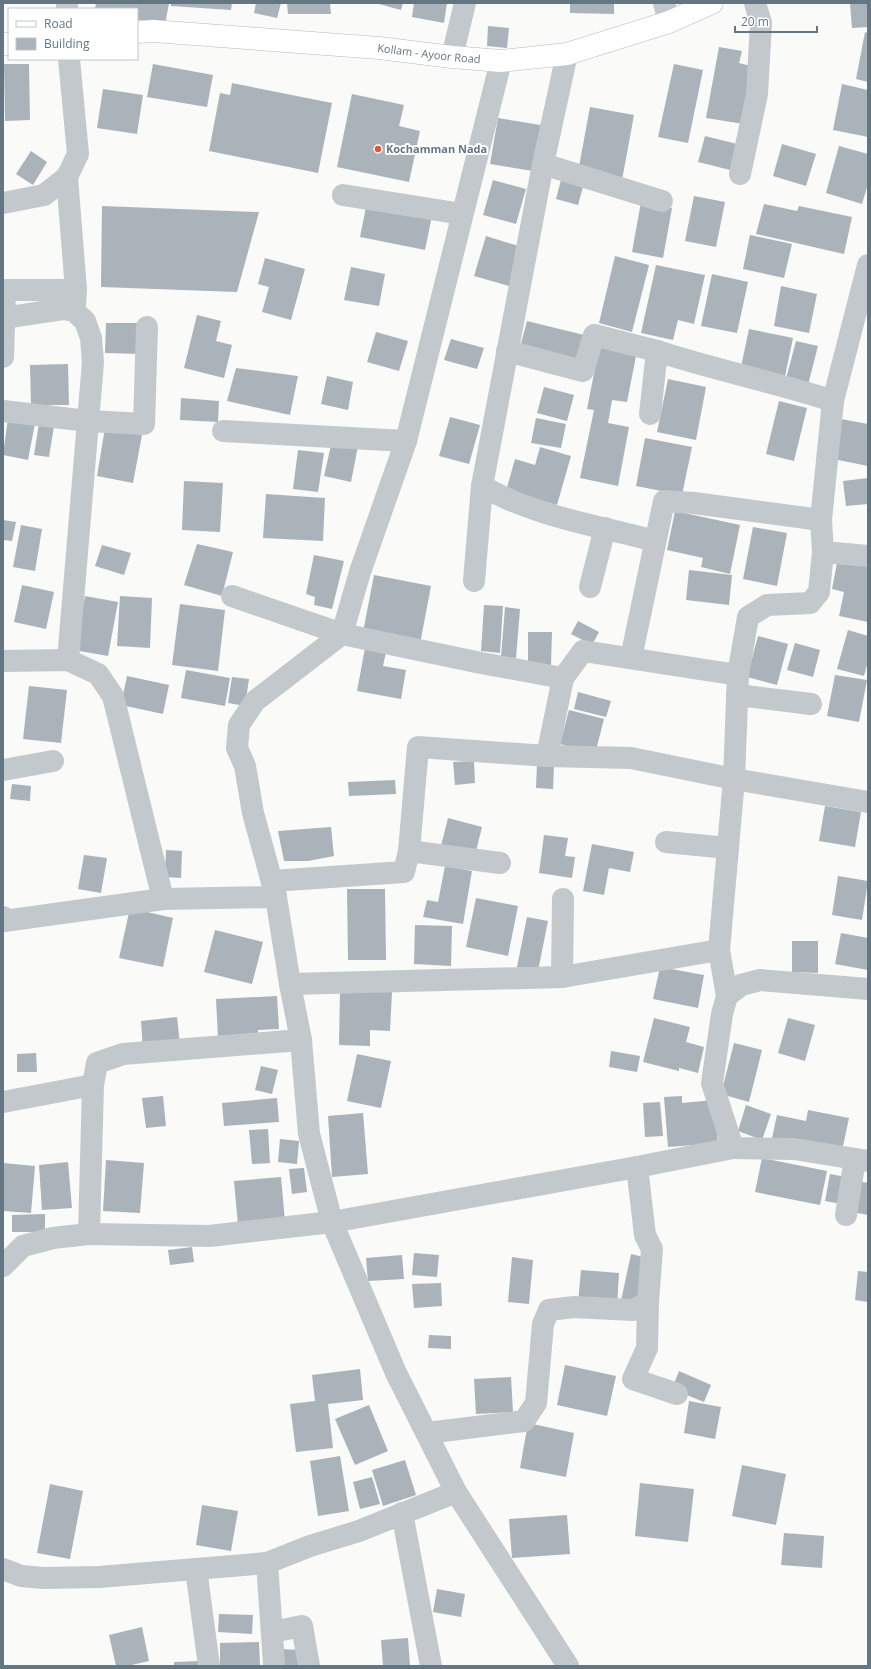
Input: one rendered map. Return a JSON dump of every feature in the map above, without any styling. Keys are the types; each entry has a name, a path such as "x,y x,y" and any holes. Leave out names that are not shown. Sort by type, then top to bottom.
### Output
{"main road":[{"name":"Kollam - Ayoor Road","path":"138,32 153,31 379,48 500,61 567,54 666,13 712,3"}],"street":[{"path":"452,57 465,3"},
{"path":"740,174 757,94 761,23 755,3"},
{"path":"474,581 482,486 543,164 567,54"},
{"path":"3,203 44,195 67,177 78,154 69,60"},
{"path":"500,61 406,441 360,572 342,634 255,702 239,725 237,748 245,766 253,813 274,889 301,1040 309,1134 332,1222 396,1373 456,1492 568,1666"},
{"path":"543,164 662,201"},
{"path":"67,177 76,290 74,312"},
{"path":"343,195 462,214"},
{"path":"733,1148 712,1083 722,1014 727,996 719,950 734,779 738,685 748,617 767,605 810,603 819,592 823,552 821,520 833,401 867,270"},
{"path":"3,357 4,290 76,290"},
{"path":"4,318 63,309 74,312 85,321 91,338 93,362 68,660"},
{"path":"3,411 88,421 144,424 148,328"},
{"path":"507,351 584,371 594,334 657,351 704,366 782,384 833,401"},
{"path":"650,414 657,351"},
{"path":"223,431 406,441"},
{"path":"482,486 496,494 538,510 655,541"},
{"path":"631,658 664,501 694,503 821,520"},
{"path":"590,587 605,528"},
{"path":"823,552 868,556"},
{"path":"232,596 342,634 481,663 563,678"},
{"path":"547,756 563,678 583,651 684,668 738,685 811,704"},
{"path":"3,661 68,660 98,674 113,696 162,900"},
{"path":"3,920 162,900 274,889 404,872 409,851 418,747 547,756 631,758 734,779 868,802"},
{"path":"3,770 53,761"},
{"path":"666,842 728,848"},
{"path":"409,851 500,863"},
{"path":"562,977 563,899"},
{"path":"290,984 562,977 719,950"},
{"path":"727,996 741,985 760,980 868,990"},
{"path":"89,1234 93,1085 98,1064 123,1054 301,1040"},
{"path":"3,1102 93,1085"},
{"path":"3,1266 23,1246 52,1238 89,1234 209,1236 332,1222 638,1167 733,1148 794,1149 861,1160 846,1215"},
{"path":"638,1167 646,1234 652,1248 646,1348 633,1379 677,1394"},
{"path":"427,1433 524,1421 536,1402 543,1324 549,1310 574,1307 633,1310 648,1302"},
{"path":"3,1569 22,1576 43,1578 99,1577 267,1563 402,1514 456,1492"},
{"path":"402,1514 431,1666"},
{"path":"267,1563 274,1664"},
{"path":"196,1569 209,1666"},
{"path":"272,1632 302,1626 309,1666"}],"building":[{"path":"96,3 169,3 165,25 138,20 138,8 95,8"},
{"path":"171,3 232,3 231,10 171,6"},
{"path":"256,3 281,3 277,18 254,13"},
{"path":"287,3 330,3 331,14 288,14"},
{"path":"375,3 403,3 401,10"},
{"path":"414,3 447,3 444,23 412,17"},
{"path":"570,3 614,3 614,14 570,13"},
{"path":"850,3 868,3 868,27 852,28"},
{"path":"488,26 509,28 507,48 487,46"},
{"path":"865,32 868,33 868,82 856,79"},
{"path":"719,47 742,51 739,63 751,66 744,124 706,118"},
{"path":"4,64 29,64 30,120 5,121"},
{"path":"153,64 213,75 207,107 147,97"},
{"path":"674,64 703,70 688,143 658,137"},
{"path":"232,83 332,103 318,173 209,151 220,93 230,95"},
{"path":"842,84 868,90 868,137 833,130"},
{"path":"103,89 143,95 137,134 97,128"},
{"name":"Kochamman Nada","path":"352,94 404,105 399,126 420,131 409,182 337,167"},
{"path":"590,107 634,115 622,180 578,172"},
{"path":"498,118 547,126 533,171 490,164"},
{"path":"705,136 741,145 734,171 698,162"},
{"path":"782,144 816,154 806,186 773,176"},
{"path":"839,146 868,154 868,184 862,204 826,193"},
{"path":"31,151 47,162 33,185 16,174"},
{"path":"562,176 584,183 578,205 556,199"},
{"path":"493,180 526,189 516,224 483,215"},
{"path":"694,196 725,202 716,247 685,241"},
{"path":"367,202 432,216 425,250 360,237"},
{"path":"641,202 672,208 663,258 632,252"},
{"path":"764,204 797,211 799,206 852,217 844,254 756,234"},
{"path":"102,206 259,212 237,292 101,287"},
{"path":"750,235 792,244 784,278 743,269"},
{"path":"486,236 525,248 513,287 474,276"},
{"path":"615,256 649,265 632,332 599,323"},
{"path":"265,258 305,269 291,320 262,312 269,287 258,284"},
{"path":"656,265 705,275 694,324 678,320 673,340 641,333"},
{"path":"351,267 385,274 379,306 344,300"},
{"path":"712,274 748,282 737,333 701,326"},
{"path":"781,286 817,294 809,333 774,326"},
{"path":"197,315 221,321 216,341 232,345 224,378 184,368"},
{"path":"527,321 584,335 577,365 519,351"},
{"path":"106,323 142,323 141,354 105,353"},
{"path":"749,329 793,338 785,376 741,367"},
{"path":"376,332 408,341 399,371 367,362"},
{"path":"451,339 484,348 477,369 444,360"},
{"path":"796,341 818,346 808,385 786,379"},
{"path":"600,343 637,351 627,402 612,400 608,423 629,427 618,486 580,478 594,410 587,409"},
{"path":"68,364 69,405 31,405 30,365"},
{"path":"236,368 298,376 290,415 227,401"},
{"path":"327,376 353,382 348,410 321,404"},
{"path":"668,379 706,387 696,440 657,432"},
{"path":"544,387 574,395 567,421 537,413"},
{"path":"181,398 219,401 218,422 180,420"},
{"path":"779,401 807,408 794,461 766,454"},
{"path":"450,417 480,425 469,464 439,456"},
{"path":"8,418 35,423 28,460 3,455"},
{"path":"536,418 566,424 561,448 531,443"},
{"path":"841,419 868,424 868,466 833,459"},
{"path":"39,423 54,426 49,457 34,455"},
{"path":"105,428 142,435 133,483 97,476"},
{"path":"645,438 692,447 682,495 636,486"},
{"path":"332,441 358,446 351,482 324,476"},
{"path":"540,447 571,456 557,505 506,491 515,459 535,465"},
{"path":"298,450 324,453 318,492 293,489"},
{"path":"868,478 868,504 846,506 843,481"},
{"path":"184,481 223,483 220,532 182,530"},
{"path":"266,494 325,498 323,541 263,538"},
{"path":"675,511 740,525 730,574 701,567 703,558 667,550"},
{"path":"3,520 16,522 12,541 3,540"},
{"path":"21,525 42,529 35,571 13,567"},
{"path":"753,527 787,533 777,586 743,579"},
{"path":"197,544 233,552 222,596 184,585"},
{"path":"102,545 131,553 124,575 95,566"},
{"path":"314,555 344,561 332,609 314,605 315,597 306,594"},
{"path":"838,558 868,564 868,622 839,616 844,592 832,589"},
{"path":"689,570 732,575 729,605 686,600"},
{"path":"374,575 431,586 420,644 363,632"},
{"path":"22,585 54,592 46,629 14,622"},
{"path":"85,596 118,602 108,656 74,650"},
{"path":"120,596 152,598 150,648 117,646"},
{"path":"180,604 225,610 218,671 172,665"},
{"path":"484,605 503,606 500,653 481,651"},
{"path":"505,607 520,609 516,658 501,657"},
{"path":"578,621 599,632 592,645 571,634"},
{"path":"848,630 868,636 868,661 864,676 837,669"},
{"path":"528,632 552,632 551,665 528,665"},
{"path":"758,636 788,644 777,685 747,677"},
{"path":"795,643 820,650 813,677 787,670"},
{"path":"365,648 386,652 383,666 406,670 401,699 357,691"},
{"path":"186,670 230,678 225,706 181,698"},
{"path":"835,675 867,680 859,722 827,716"},
{"path":"127,676 169,685 163,714 121,705"},
{"path":"232,677 249,679 245,706 228,703"},
{"path":"29,686 67,690 61,743 23,739"},
{"path":"578,692 611,701 606,717 574,709"},
{"path":"569,710 604,719 595,754 560,744"},
{"path":"474,761 475,783 455,785 453,762"},
{"path":"537,763 554,765 553,789 536,788"},
{"path":"395,780 396,794 349,796 348,782"},
{"path":"12,784 31,786 30,801 10,799"},
{"path":"825,806 861,812 855,847 819,841"},
{"path":"448,818 482,827 475,855 441,846"},
{"path":"331,827 334,856 308,861 284,861 278,831"},
{"path":"544,835 568,838 565,856 575,857 572,878 539,873"},
{"path":"592,844 634,852 630,872 609,868 604,895 583,891"},
{"path":"166,850 182,851 181,878 165,877"},
{"path":"84,855 107,858 101,893 78,889"},
{"path":"445,866 472,871 463,924 423,917 427,900 438,902"},
{"path":"838,876 868,881 862,920 832,915"},
{"path":"347,889 385,889 386,960 348,960"},
{"path":"476,898 518,906 508,956 466,947"},
{"path":"130,908 173,918 163,967 119,958"},
{"path":"527,917 548,921 538,971 517,967"},
{"path":"415,925 452,926 451,966 414,964"},
{"path":"215,930 263,942 252,984 204,972"},
{"path":"841,933 868,938 868,970 835,964"},
{"path":"792,941 818,941 818,973 792,972"},
{"path":"660,967 704,975 698,1008 653,999"},
{"path":"340,990 392,992 390,1031 370,1030 370,1046 339,1045"},
{"path":"277,996 279,1029 258,1030 258,1036 218,1038 216,999"},
{"path":"177,1017 180,1045 143,1049 141,1021"},
{"path":"654,1018 690,1027 686,1042 704,1047 698,1073 679,1068 679,1071 643,1062"},
{"path":"788,1018 815,1025 805,1061 778,1053"},
{"path":"734,1043 762,1050 749,1102 721,1094"},
{"path":"611,1051 640,1056 637,1072 609,1067"},
{"path":"36,1053 37,1072 17,1072 17,1054"},
{"path":"357,1054 391,1061 381,1108 347,1101"},
{"path":"261,1066 278,1070 272,1094 255,1090"},
{"path":"163,1096 166,1126 146,1128 142,1098"},
{"path":"682,1096 682,1103 714,1100 718,1143 668,1147 664,1097"},
{"path":"277,1098 279,1122 224,1126 222,1103"},
{"path":"660,1102 663,1136 645,1137 643,1103"},
{"path":"746,1105 771,1114 762,1140 738,1131"},
{"path":"808,1110 849,1118 842,1151 772,1138 777,1115 806,1121"},
{"path":"363,1113 368,1174 332,1177 328,1116"},
{"path":"268,1129 270,1163 252,1164 249,1130"},
{"path":"280,1139 299,1141 297,1164 278,1162"},
{"path":"762,1158 827,1171 820,1205 755,1192"},
{"path":"106,1160 144,1163 140,1213 103,1211"},
{"path":"68,1162 72,1208 42,1210 39,1165"},
{"path":"3,1163 35,1166 31,1213 3,1211"},
{"path":"304,1168 307,1192 292,1194 289,1169"},
{"path":"830,1174 846,1177 842,1204 825,1201"},
{"path":"281,1177 285,1222 238,1225 234,1181"},
{"path":"858,1181 868,1183 868,1215 852,1212"},
{"path":"45,1214 45,1232 12,1232 12,1215"},
{"path":"192,1247 194,1262 170,1265 168,1250"},
{"path":"414,1253 439,1255 437,1277 412,1275"},
{"path":"631,1254 648,1258 638,1305 621,1301"},
{"path":"402,1255 404,1279 368,1281 366,1258"},
{"path":"512,1257 533,1260 529,1304 508,1302"},
{"path":"581,1270 619,1273 617,1306 578,1303"},
{"path":"858,1271 868,1272 868,1302 855,1300"},
{"path":"441,1283 442,1306 414,1308 412,1284"},
{"path":"429,1335 451,1336 451,1349 428,1348"},
{"path":"565,1365 616,1376 607,1416 557,1405"},
{"path":"360,1369 363,1400 328,1404 333,1448 296,1452 290,1404 315,1401 312,1375"},
{"path":"679,1371 711,1385 704,1402 672,1389"},
{"path":"511,1377 513,1412 476,1414 474,1379"},
{"path":"689,1401 721,1407 715,1439 684,1433"},
{"path":"369,1405 388,1451 355,1465 335,1419"},
{"path":"528,1423 574,1433 566,1477 520,1468"},
{"path":"340,1456 349,1511 318,1516 310,1461"},
{"path":"405,1460 416,1495 383,1506 372,1470"},
{"path":"742,1465 786,1474 776,1525 732,1516"},
{"path":"372,1477 380,1504 360,1509 353,1482"},
{"path":"640,1483 694,1489 688,1542 635,1536"},
{"path":"50,1484 83,1491 70,1559 37,1553"},
{"path":"202,1505 238,1511 231,1551 196,1545"},
{"path":"567,1515 570,1554 512,1558 509,1519"},
{"path":"784,1533 824,1536 822,1568 781,1565"},
{"path":"437,1589 465,1594 461,1617 433,1612"},
{"path":"219,1614 253,1615 252,1634 218,1632"},
{"path":"142,1627 149,1661 127,1666 116,1666 109,1635"},
{"path":"408,1638 410,1666 383,1666 381,1640"},
{"path":"259,1642 260,1666 220,1666 220,1643"},
{"path":"281,1649 299,1650 298,1666 281,1666"},
{"path":"200,1661 200,1666 174,1666 174,1662"}],"place":[{"name":"Kochamman Nada","path":"378,149"}]}
